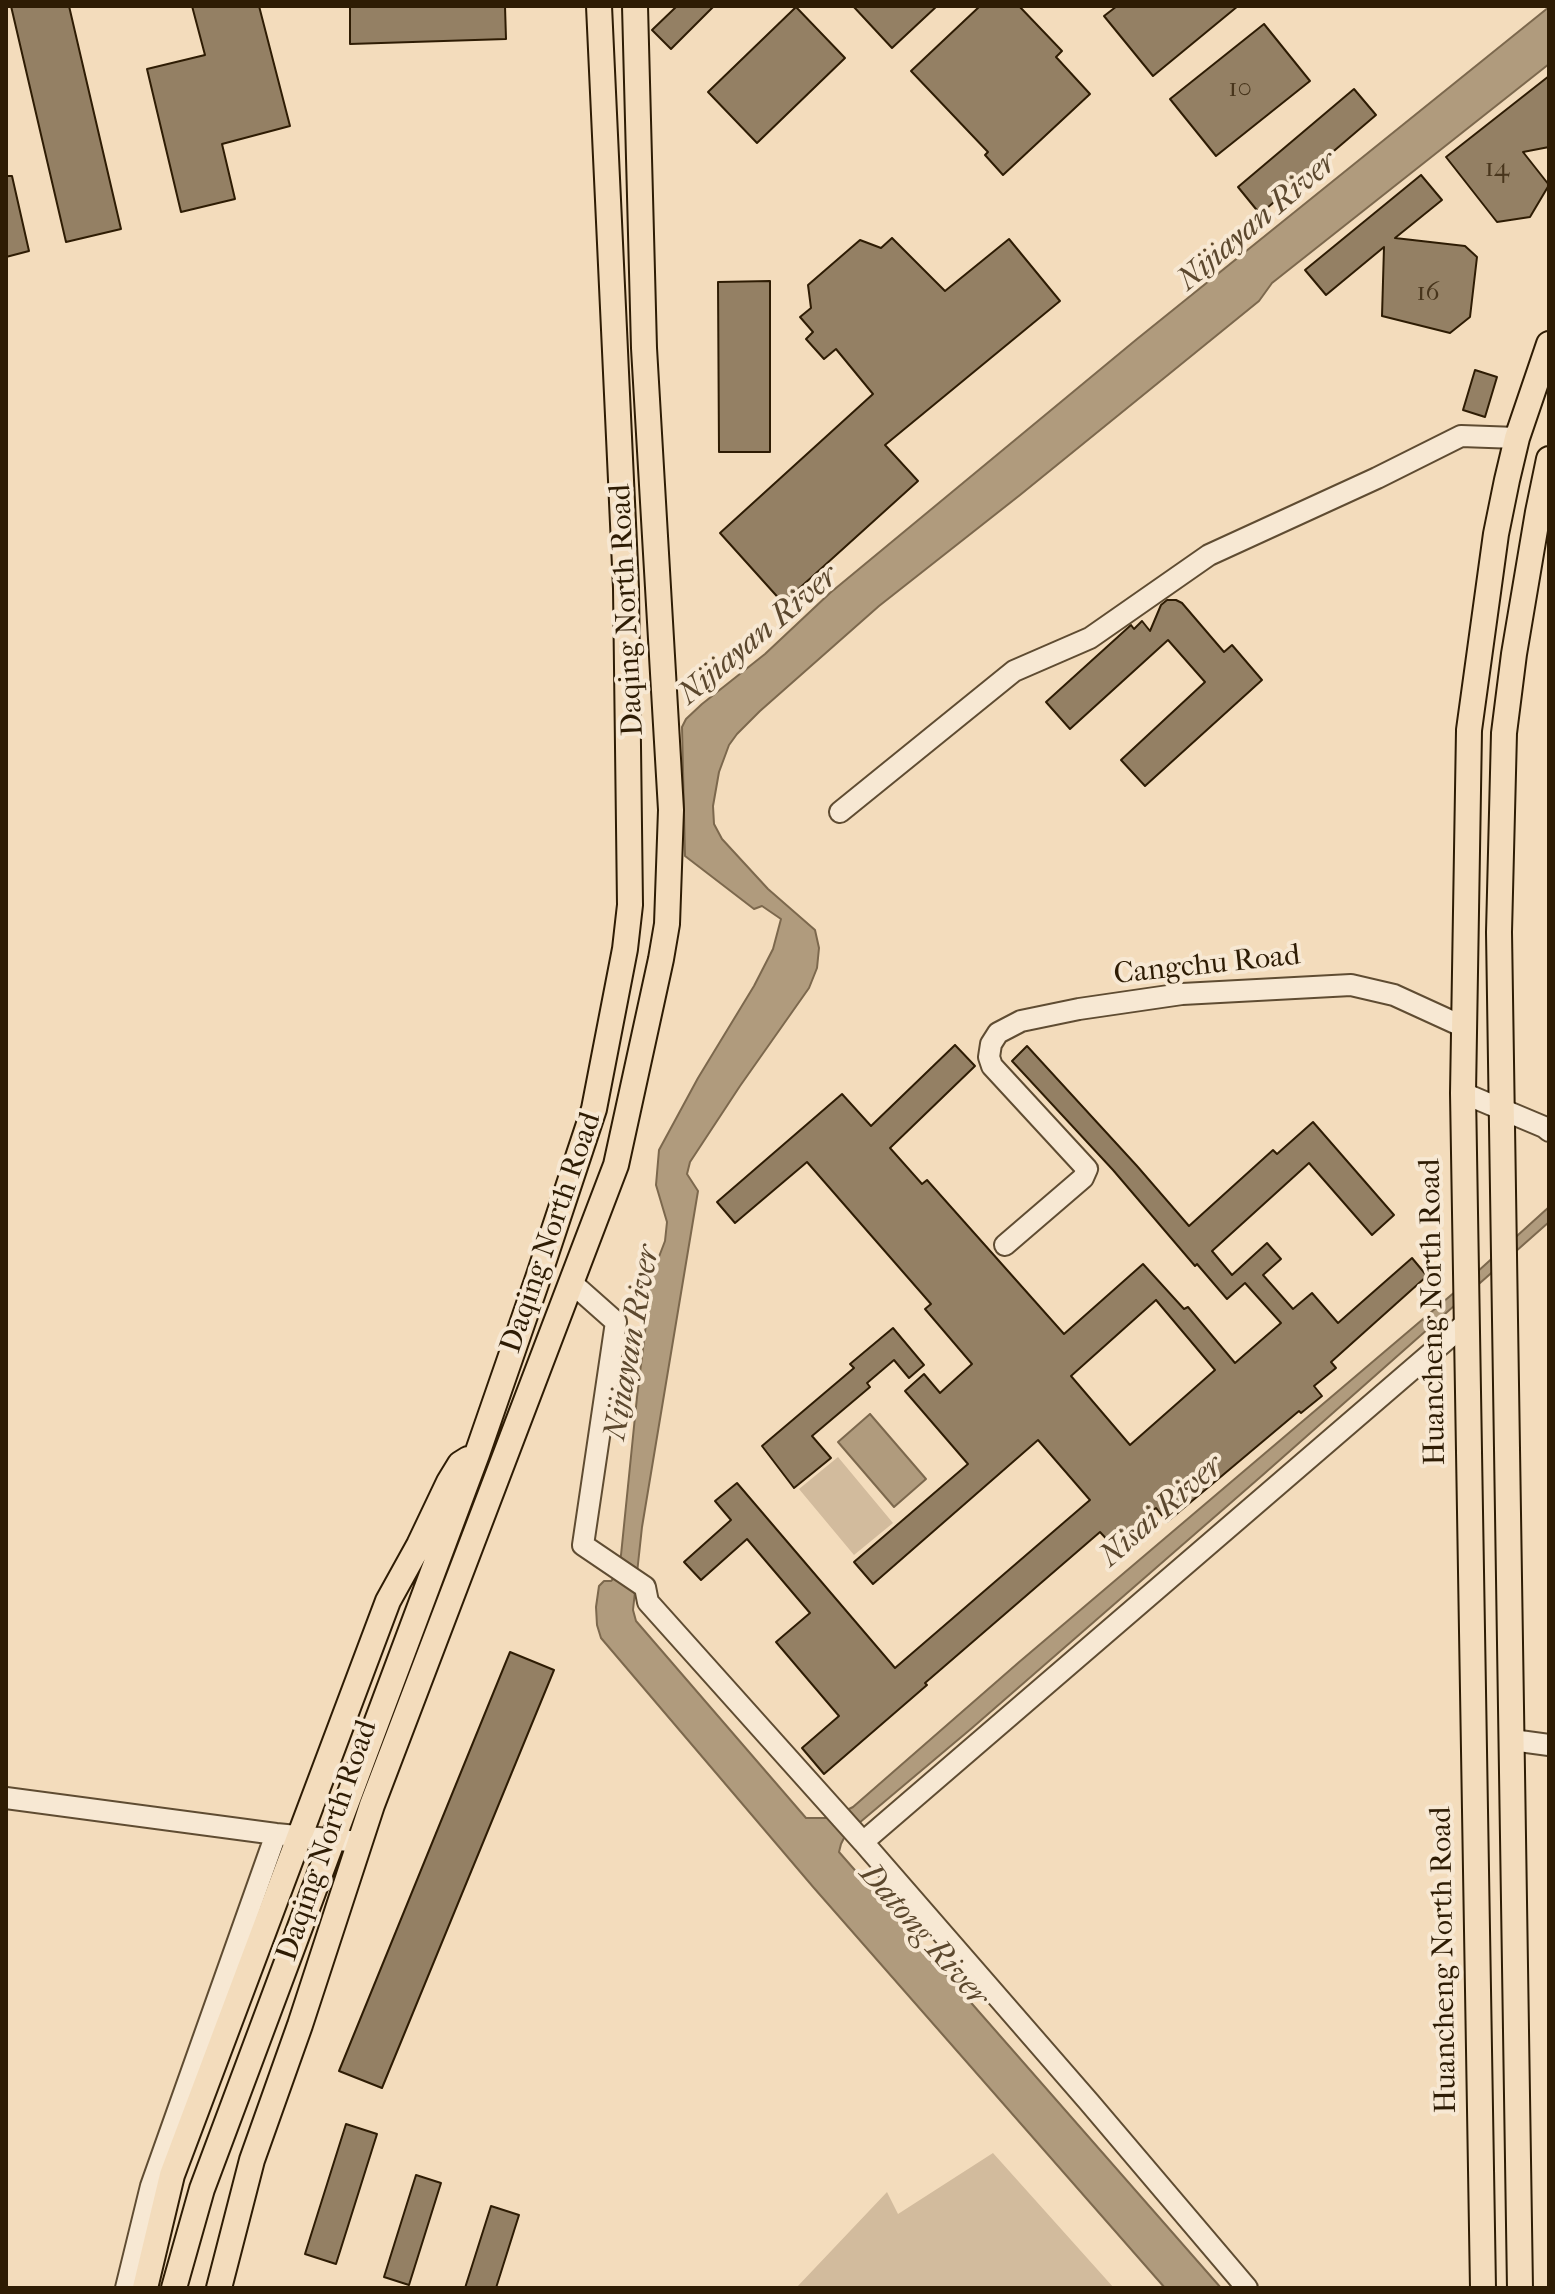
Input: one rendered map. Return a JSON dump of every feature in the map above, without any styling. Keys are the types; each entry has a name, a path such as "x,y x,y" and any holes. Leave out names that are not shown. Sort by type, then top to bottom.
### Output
{"main road":[{"name":"Daqing North Road","path":"174,2288 202,2189 477,1454 594,1109 625,949 630,905 626,588 599,6"},
{"name":"Daqing North Road","path":"219,2288 252,2160 360,1842 426,1659 616,1165 661,959 667,924 671,810 644,348 635,6"},
{"name":"Huancheng North Road","path":"1483,2288 1463,1093 1469,730 1496,534 1517,438 1549,344"},
{"path":"1520,2288 1499,932 1504,733 1514,654 1543,511 1549,459"},
{"name":"Daqing North Road","path":"145,2288 172,2175 287,1835 388,1601 449,1482 460,1464 477,1454"}],"street":[{"path":"840,812 1014,671 1090,638 1209,555 1461,436 1517,438"},
{"name":"Cangchu Road","path":"1005,1245 1083,1178 1087,1169 992,1066 989,1057 991,1044 998,1033 1021,1021 1182,994 1351,985 1394,995 1464,1027"},
{"path":"1463,1093 1547,1129"},
{"path":"572,1283 616,1322 583,1545 645,1587 648,1602 862,1841 1247,2288"},
{"path":"862,1841 1466,1323"},
{"path":"1512,1740 1549,1745"},
{"path":"6,1798 360,1842"},
{"path":"126,2288 151,2186 287,1835"}],"shaded area":[{"path":"1549,7 1549,64 1272,283 1259,301 879,606 760,711 729,745 719,772 713,806 714,824 722,839 768,889 815,930 819,948 817,968 809,988 690,1162 687,1174 698,1191 642,1527 633,1610 636,1621 806,1818 831,1818 853,1807 1456,1291 1549,1207 1549,1222 1265,1473 846,1834 841,1844 839,1852 1221,2288 1165,2288 814,1888 601,1638 596,1607 599,1586 616,1576 621,1555 652,1275 665,1241 667,1222 656,1185 659,1150 754,986 773,949 781,919 762,906 754,909 685,856 682,727 702,704 765,654 830,593 1137,339"},
{"path":"870,1414 926,1479 894,1507 838,1442"},
{"path":"838,1457 893,1523 854,1555 799,1489"},
{"path":"993,2153 1114,2288 796,2288 887,2192 898,2214"}],"building":[{"path":"11,6 69,6 121,229 66,242"},
{"path":"192,6 259,6 290,126 222,144 235,199 181,212 147,69 205,55"},
{"path":"350,6 505,6 506,39 350,44"},
{"path":"677,6 714,6 671,49 652,30"},
{"path":"853,6 937,6 892,48"},
{"path":"980,6 1019,6 1062,51 1056,57 1090,94 1003,175 985,155 988,152 911,71"},
{"path":"1117,6 1238,6 1153,76 1104,16"},
{"path":"796,7 845,58 757,143 708,92"},
{"path":"1264,24 1310,81 1216,156 1170,99"},
{"path":"1549,76 1549,147 1523,152 1549,185 1530,217 1497,222 1446,157"},
{"path":"1354,89 1376,115 1260,214 1238,187"},
{"path":"1421,175 1442,200 1395,238 1465,246 1477,257 1470,317 1450,333 1382,316 1384,247 1326,295 1305,270"},
{"path":"6,176 12,176 29,251 6,257"},
{"path":"892,238 945,291 1009,239 1060,301 885,445 918,481 783,603 720,533 873,394 836,349 824,359 806,339 813,332 800,317 811,308 808,285 860,240 881,248"},
{"path":"770,281 770,452 719,452 718,282"},
{"path":"1475,370 1497,377 1485,417 1463,410"},
{"path":"1167,600 1182,603 1224,652 1232,645 1262,680 1145,786 1121,760 1205,682 1168,640 1070,729 1046,702 1131,625 1134,629 1142,621 1150,631 1161,605"},
{"path":"955,1045 975,1066 890,1148 922,1184 927,1180 1064,1334 1143,1264 1184,1309 1188,1307 1235,1363 1281,1323 1245,1283 1227,1299 1197,1264 1195,1266 1113,1170 1012,1061 1027,1046 1189,1226 1273,1150 1277,1154 1313,1122 1394,1215 1372,1235 1309,1163 1212,1251 1232,1275 1267,1243 1281,1259 1263,1275 1293,1309 1312,1293 1338,1323 1412,1258 1427,1276 1331,1362 1336,1368 1314,1386 1322,1396 1301,1413 1299,1411 1167,1522 1156,1508 1112,1545 1100,1532 824,1774 802,1748 839,1716 776,1642 810,1613 747,1539 701,1580 684,1562 731,1520 715,1501 737,1483 895,1668 1090,1500 1038,1440 873,1584 854,1562 968,1464 905,1391 924,1374 940,1393 972,1364 925,1309 931,1304 807,1162 735,1223 717,1202 842,1094 871,1126","holes":["1156,1300 1215,1370 1130,1445 1071,1376"]},
{"path":"893,1328 924,1365 909,1378 894,1360 867,1383 870,1387 812,1436 831,1458 794,1488 762,1446 854,1368 850,1364"},
{"path":"510,1652 554,1670 382,2088 339,2071"},
{"path":"346,2124 377,2134 336,2264 305,2254"},
{"path":"416,2175 441,2183 409,2285 384,2277"},
{"path":"491,2206 519,2215 496,2288 465,2288"}],"water label":[{"name":"Nijiayan River","path":"1258,222"},
{"name":"Nijiayan River","path":"759,636"},
{"name":"Nijiayan River","path":"633,1343"},
{"name":"Nisai River","path":"1162,1512"},
{"name":"Datong River","path":"923,1936"}]}
